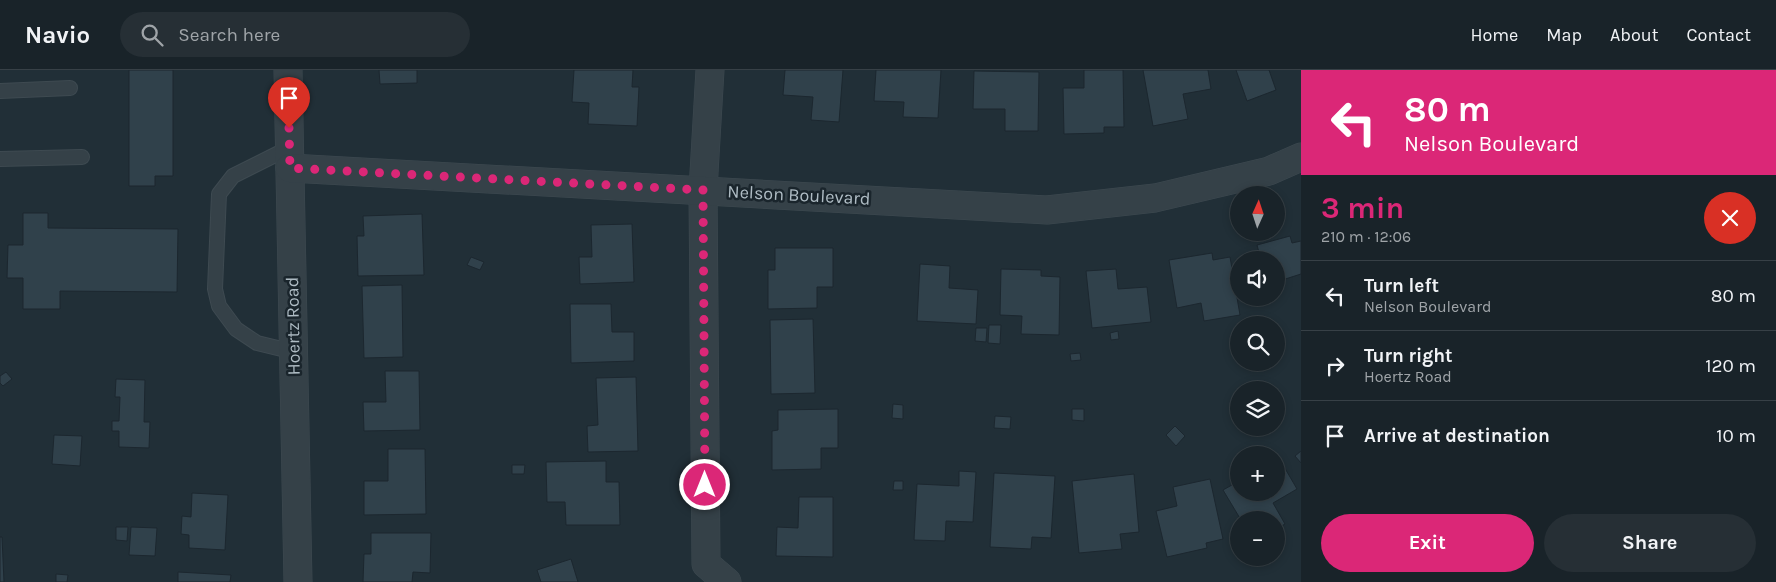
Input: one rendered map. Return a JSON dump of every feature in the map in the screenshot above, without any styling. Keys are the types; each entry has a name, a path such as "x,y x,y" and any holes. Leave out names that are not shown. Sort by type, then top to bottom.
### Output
{"street":[{"name":"Hoertz Road","path":"288,70 298,582"},
{"path":"710,70 703,190 706,564 727,582"},
{"name":"Nelson Boulevard","path":"290,158 703,190 1047,210 1155,198 1269,171 1301,157"}],"lane":[{"path":"0,91 70,88"},
{"path":"0,158 82,157"},
{"path":"290,158 232,176 219,194 215,289 220,306 236,329 257,343 294,352"}],"building":[{"path":"129,70 173,70 173,176 155,176 155,186 129,186"},
{"path":"379,70 417,70 417,83 380,84"},
{"path":"574,70 633,70 632,87 639,87 637,126 588,124 589,103 572,102"},
{"path":"785,70 843,70 839,122 811,120 813,97 783,95"},
{"path":"876,70 941,70 938,118 903,117 904,102 874,101"},
{"path":"1084,70 1123,70 1124,127 1104,127 1104,133 1064,134 1063,88 1084,88"},
{"path":"1143,70 1208,70 1211,89 1183,94 1188,119 1153,126"},
{"path":"1236,70 1269,70 1276,90 1247,101"},
{"path":"974,71 1039,72 1038,131 1005,131 1005,109 973,109"},
{"path":"23,213 48,213 48,228 178,229 177,292 60,291 60,309 23,309 23,278 7,278 8,245 23,245"},
{"path":"422,214 424,275 358,276 357,236 364,236 363,216"},
{"path":"632,224 634,282 580,284 579,257 592,257 591,225"},
{"path":"1290,236 1292,243 1301,241 1301,274 1285,279 1285,251 1259,251 1257,245 1272,241 1285,241 1285,237"},
{"path":"775,248 833,248 833,287 817,287 817,308 768,309 768,270 775,270"},
{"path":"1212,253 1213,260 1230,257 1230,306 1238,306 1240,315 1204,321 1201,303 1177,308 1169,260"},
{"path":"471,257 484,262 480,270 467,265"},
{"path":"920,264 950,266 949,288 978,290 976,324 917,321"},
{"path":"1001,269 1041,270 1041,276 1060,277 1059,335 1021,334 1022,316 1000,315"},
{"path":"1116,269 1118,289 1147,287 1151,322 1092,328 1086,271"},
{"path":"402,285 403,357 364,358 362,286"},
{"path":"570,304 611,304 612,332 634,332 634,361 571,363"},
{"path":"813,319 815,393 771,394 770,320"},
{"path":"989,325 1001,325 1000,344 988,343"},
{"path":"976,328 987,328 986,342 975,341"},
{"path":"1118,331 1119,339 1111,340 1110,333"},
{"path":"1080,353 1081,360 1071,361 1070,354"},
{"path":"385,371 419,371 420,430 364,431 363,402 386,402"},
{"path":"6,372 12,379 3,386 0,383 0,376"},
{"path":"636,377 638,451 588,452 587,426 598,425 596,378"},
{"path":"116,379 145,380 144,422 150,422 149,448 119,447 119,431 112,431 112,421 119,421 120,397 115,397"},
{"path":"893,404 903,405 903,419 892,418"},
{"path":"838,409 838,448 821,448 821,469 772,470 772,431 778,430 778,410"},
{"path":"1072,409 1084,409 1084,421 1072,420"},
{"path":"995,416 1011,417 1010,429 994,428"},
{"path":"1175,426 1185,436 1176,446 1166,435"},
{"path":"54,435 82,436 80,466 52,464"},
{"path":"388,449 425,449 426,514 364,515 364,481 388,481"},
{"path":"1301,451 1301,463 1295,456"},
{"path":"606,461 606,482 619,482 620,525 566,525 565,502 547,502 546,462"},
{"path":"512,465 525,465 524,474 512,474"},
{"path":"1285,468 1297,489 1285,496"},
{"path":"959,471 976,472 973,522 946,521 945,541 914,540 917,484 959,486"},
{"path":"994,473 1055,476 1051,538 1032,537 1031,549 990,547"},
{"path":"1134,474 1139,532 1120,534 1122,549 1079,553 1072,481"},
{"path":"1210,479 1223,539 1206,543 1207,548 1167,557 1156,511 1177,506 1173,487"},
{"path":"894,481 903,481 903,490 893,490"},
{"path":"1230,486 1230,501 1276,501 1273,503 1278,511 1236,511 1223,490"},
{"path":"192,493 228,495 225,550 189,548 189,535 181,534 182,516 191,517"},
{"path":"799,497 833,497 833,557 776,556 777,527 798,528"},
{"path":"116,527 128,527 127,541 116,540"},
{"path":"131,527 157,528 155,556 129,555"},
{"path":"371,533 431,533 430,573 413,572 412,582 363,582 364,554 371,554"},
{"path":"0,537 2,537 4,582 0,582"},
{"path":"571,559 578,582 541,582 537,570"},
{"path":"178,572 231,575 230,582 178,582"},
{"path":"56,574 68,575 67,582 56,582"}],"route":[{"path":"289,128 290,168 703,190 705,485"}]}
